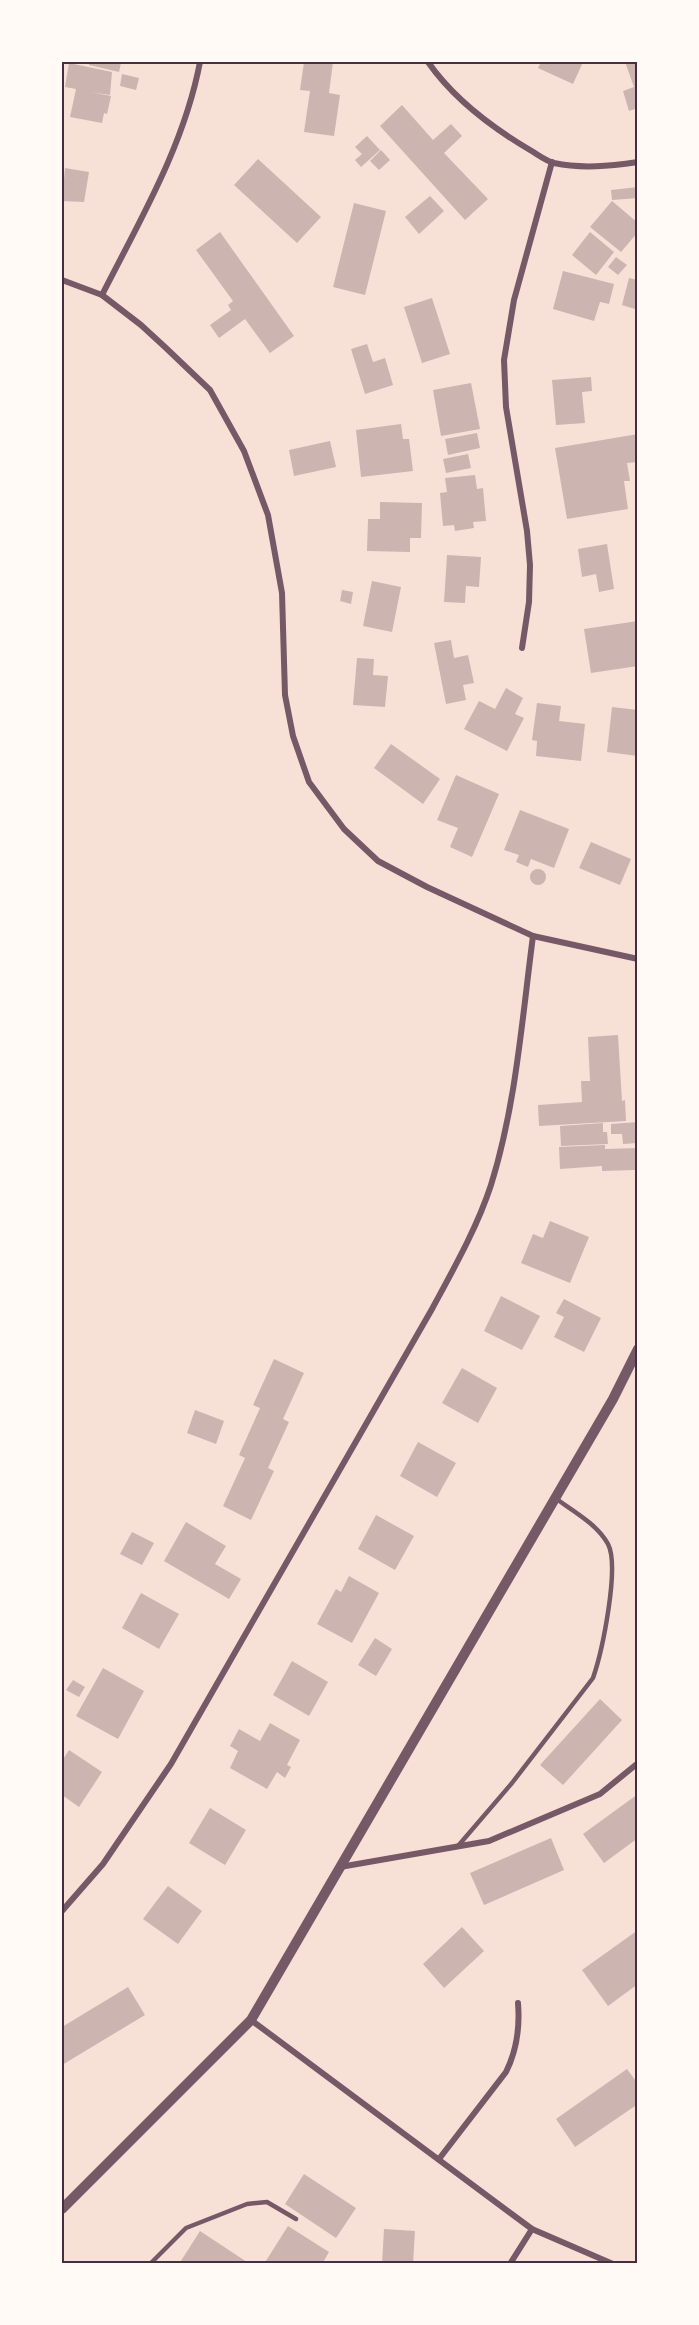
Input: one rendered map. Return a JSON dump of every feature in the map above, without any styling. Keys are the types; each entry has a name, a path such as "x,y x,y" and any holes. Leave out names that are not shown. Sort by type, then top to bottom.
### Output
{"street":[{"path":"102,295 174,150 189,109 200,62"},
{"path":"429,62 439,78 467,105 511,139 552,162 583,166 638,162"},
{"path":"522,648 529,602 530,565 527,531 506,407 504,360 514,300 552,162"},
{"path":"62,280 102,295 141,325 210,390 244,451 268,515 282,593 285,694 293,736 309,782 344,829 378,861 427,887 533,936 638,959"},
{"path":"62,1911 103,1864 171,1764 461,1255 490,1186 505,1130 518,1056 533,936"},
{"path":"62,2209 250,2020 613,1399 638,1349"},
{"path":"340,1867 489,1841 600,1794 638,1763"},
{"path":"439,2158 506,2072 517,2041 518,2003"},
{"path":"250,2020 532,2229 613,2264"},
{"path":"510,2264 532,2229"}],"lane":[{"path":"458,1846 512,1783 594,1678 609,1608 612,1552 600,1533 555,1498"},
{"path":"150,2264 186,2228 247,2204 267,2202 297,2219"}],"building":[{"path":"89,62 125,62 121,63 119,72 89,65"},
{"path":"304,62 333,62 329,93 340,95 334,136 304,132 310,91 300,90"},
{"path":"541,62 583,62 573,84 538,68"},
{"path":"625,62 638,62 638,108 629,111 623,91 634,87"},
{"path":"69,63 112,72 110,95 90,92 111,96 107,114 104,113 102,123 70,117 76,89 65,87"},
{"path":"122,74 139,78 136,90 120,86"},
{"path":"402,105 433,140 451,124 462,136 444,153 488,199 465,220 380,126"},
{"path":"367,136 380,150 361,167 355,160 362,154 355,147"},
{"path":"381,150 390,160 379,170 370,161"},
{"path":"258,159 321,217 297,243 234,185"},
{"path":"65,168 89,172 84,202 62,201"},
{"path":"638,187 638,198 612,200 611,190"},
{"path":"430,196 444,211 419,234 405,217"},
{"path":"612,201 638,223 638,232 621,252 590,227"},
{"path":"354,203 386,211 365,295 333,287"},
{"path":"220,232 294,336 270,353 245,319 219,338 210,325 231,310 228,305 233,301 196,250"},
{"path":"590,232 614,252 596,275 572,255"},
{"path":"616,257 627,265 618,275 608,267"},
{"path":"563,271 614,284 609,304 600,302 594,321 553,309"},
{"path":"629,278 638,280 638,310 622,305"},
{"path":"432,298 450,354 422,363 404,307"},
{"path":"367,344 373,362 385,358 393,385 365,394 351,349"},
{"path":"591,377 592,391 582,392 585,423 556,425 552,380"},
{"path":"471,383 480,429 441,436 433,390"},
{"path":"401,424 403,439 409,439 413,471 361,477 356,430"},
{"path":"477,433 480,448 448,455 445,439"},
{"path":"638,434 638,462 627,463 630,481 624,481 628,509 567,519 555,448"},
{"path":"330,441 336,467 294,476 289,450"},
{"path":"468,454 471,468 446,473 443,459"},
{"path":"475,475 477,489 483,488 486,521 473,522 474,528 455,531 454,525 443,526 440,493 447,492 445,478"},
{"path":"380,502 422,503 421,538 410,538 410,552 367,551 368,519 380,519"},
{"path":"607,544 614,589 599,592 596,574 582,577 578,549"},
{"path":"447,555 481,557 479,587 466,586 465,603 444,602"},
{"path":"372,581 401,587 392,632 363,626"},
{"path":"342,590 353,592 351,604 340,601"},
{"path":"638,621 638,666 591,673 584,629"},
{"path":"451,640 454,658 468,655 474,683 463,685 466,700 446,704 434,643"},
{"path":"357,658 374,659 373,675 388,676 385,707 353,705"},
{"path":"506,688 523,698 515,714 524,718 507,751 464,729 479,701 495,709"},
{"path":"537,703 561,706 559,721 585,724 581,761 536,756 537,741 532,740"},
{"path":"612,707 638,710 638,756 607,752"},
{"path":"391,744 440,779 423,804 374,768"},
{"path":"456,775 499,794 472,857 450,847 458,828 437,820"},
{"path":"520,810 569,829 554,868 531,859 528,867 516,862 519,855 504,850"},
{"path":"591,842 631,859 620,885 579,868"},
{"path":"538,869 544,871 546,877 544,883 538,885 532,883 530,877 532,871"},
{"path":"618,1035 622,1101 625,1100 626,1121 539,1126 538,1105 582,1102 581,1081 590,1081 588,1037"},
{"path":"638,1122 638,1143 623,1144 622,1134 611,1134 611,1124"},
{"path":"603,1123 603,1132 607,1132 608,1144 561,1146 560,1126"},
{"path":"605,1145 605,1149 638,1148 638,1183 636,1183 635,1170 602,1171 602,1166 560,1169 559,1147"},
{"path":"550,1221 589,1237 570,1283 521,1263 533,1234 543,1238"},
{"path":"501,1296 540,1316 522,1350 484,1331"},
{"path":"564,1299 601,1318 584,1352 554,1337 564,1317 556,1313"},
{"path":"274,1359 304,1373 283,1419 289,1422 268,1468 274,1471 251,1520 223,1506 245,1458 239,1455 260,1408 253,1405"},
{"path":"462,1368 497,1388 478,1423 442,1403"},
{"path":"195,1410 224,1421 216,1444 187,1433"},
{"path":"418,1442 456,1463 437,1497 400,1476"},
{"path":"376,1515 414,1536 395,1570 358,1549"},
{"path":"186,1522 226,1546 215,1564 241,1579 229,1599 164,1561"},
{"path":"132,1532 154,1543 142,1565 120,1554"},
{"path":"349,1576 379,1593 352,1643 317,1624 336,1589 341,1592"},
{"path":"141,1593 179,1614 159,1649 122,1628"},
{"path":"375,1638 392,1649 376,1676 358,1665"},
{"path":"292,1661 328,1682 309,1716 273,1695"},
{"path":"103,1668 144,1691 118,1739 76,1716"},
{"path":"73,1680 85,1687 79,1697 66,1690"},
{"path":"600,1699 622,1720 563,1785 540,1765"},
{"path":"270,1723 300,1740 287,1765 291,1767 285,1778 277,1772 267,1789 230,1768 238,1751 230,1746 239,1729 260,1741"},
{"path":"69,1750 102,1772 79,1807 62,1795 62,1761"},
{"path":"638,1794 638,1838 604,1863 583,1834"},
{"path":"210,1808 246,1830 225,1865 189,1843"},
{"path":"551,1838 564,1870 484,1905 470,1873"},
{"path":"168,1886 202,1911 178,1944 143,1919"},
{"path":"462,1927 484,1951 444,1988 423,1964"},
{"path":"638,1930 638,1984 608,2006 582,1970"},
{"path":"128,1987 145,2015 62,2065 62,2027"},
{"path":"627,2069 638,2084 638,2104 575,2147 556,2119"},
{"path":"304,2174 356,2208 336,2238 285,2204"},
{"path":"288,2226 329,2252 322,2264 264,2264"},
{"path":"384,2229 415,2231 413,2264 382,2264"},
{"path":"200,2231 250,2264 179,2264"}]}
